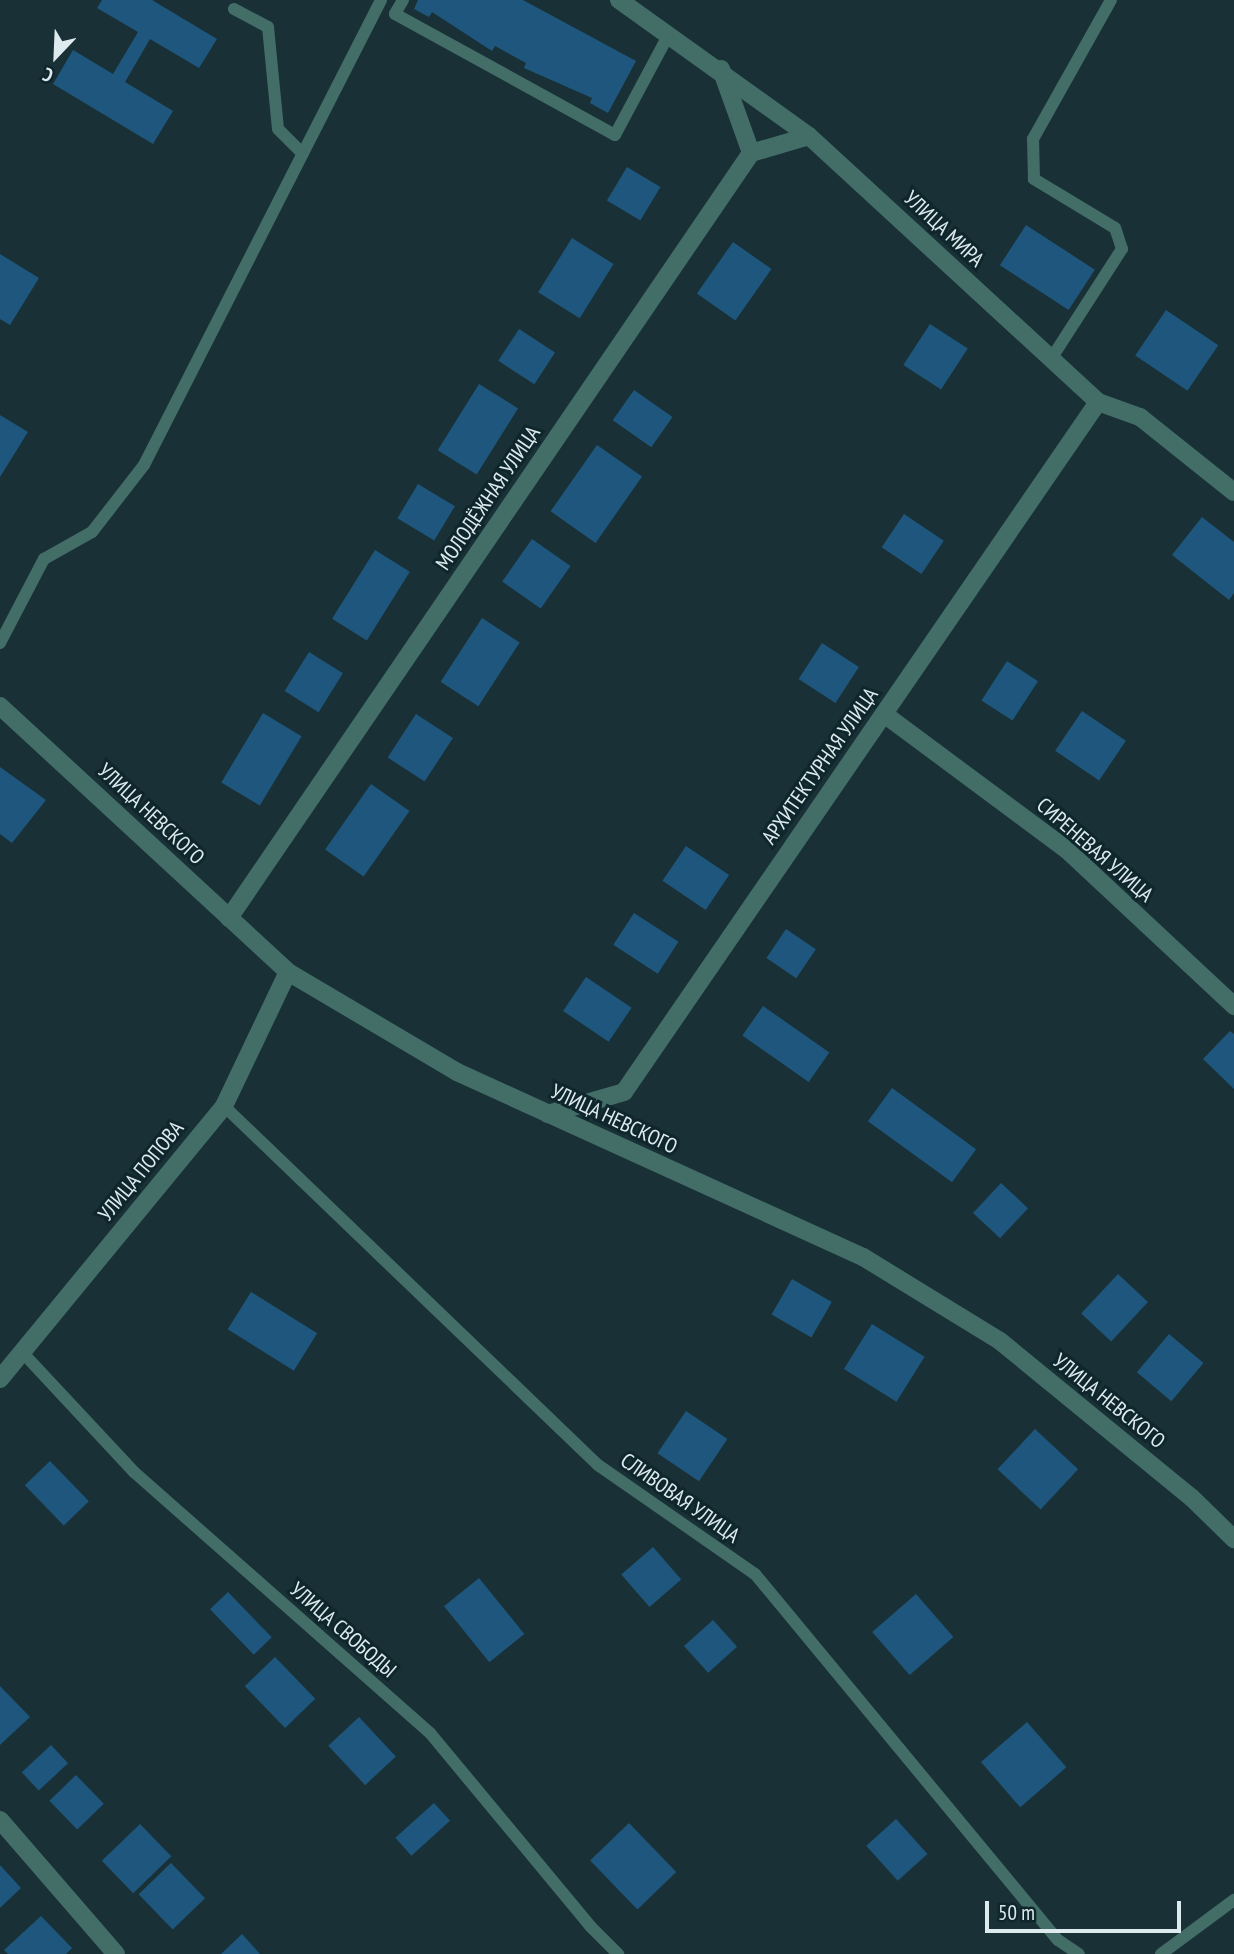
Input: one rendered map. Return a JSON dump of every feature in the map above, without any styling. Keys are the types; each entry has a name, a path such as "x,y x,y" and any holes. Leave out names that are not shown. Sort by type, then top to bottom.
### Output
{"street":[{"name":"УЛИЦА МИРА","path":"619,0 721,69 809,136 1098,402 1140,417 1234,492"},
{"path":"721,69 751,153 809,136"},
{"name":"МОЛОДЁЖНАЯ УЛИЦА","path":"229,918 751,153"},
{"name":"АРХИТЕКТУРНАЯ УЛИЦА","path":"548,1114 624,1092 1098,402"},
{"name":"УЛИЦА НЕВСКОГО","path":"0,706 288,972 457,1072 863,1257 1000,1341 1192,1498 1234,1539"},
{"name":"СИРЕНЕВАЯ УЛИЦА","path":"884,714 1067,850 1234,1006"},
{"name":"УЛИЦА ПОПОВА","path":"0,1379 224,1106 288,972"},
{"path":"0,1820 116,1954"}],"lane":[{"path":"0,643 44,559 92,532 144,465 381,0"},
{"path":"403,0 396,14 615,135 669,34"},
{"path":"1051,359 1122,249 1115,228 1034,179 1033,139 1111,0"},
{"path":"234,9 268,27 278,129 303,154"},
{"name":"СЛИВОВАЯ УЛИЦА","path":"224,1106 598,1465 755,1574 1058,1940 1079,1954"},
{"name":"УЛИЦА СВОБОДЫ","path":"23,1353 134,1472 430,1733 590,1926 618,1954"},
{"path":"1161,1954 1234,1900"}],"building":[{"path":"102,0 152,0 217,39 199,68 150,39 125,82 173,111 153,144 53,84 73,50 113,74 138,32 97,8"},
{"path":"418,0 523,0 636,61 608,113 590,103 592,98 524,68 526,63 495,46 492,51 432,12 429,17 414,9"},
{"path":"627,167 660,187 640,221 607,200"},
{"path":"1026,225 1095,270 1069,310 1000,265"},
{"path":"572,238 614,264 580,318 538,292"},
{"path":"733,242 772,269 735,321 697,294"},
{"path":"0,254 39,278 10,325 0,319"},
{"path":"1166,310 1218,345 1187,391 1135,356"},
{"path":"930,324 968,349 941,390 903,365"},
{"path":"519,329 555,352 534,384 498,361"},
{"path":"479,384 518,408 477,475 438,450"},
{"path":"634,390 673,417 651,447 613,420"},
{"path":"0,415 28,432 0,477"},
{"path":"597,445 642,477 596,543 551,511"},
{"path":"418,484 455,506 434,540 397,518"},
{"path":"904,514 944,541 921,574 882,547"},
{"path":"1202,517 1234,542 1234,593 1229,600 1172,555"},
{"path":"532,539 571,566 541,609 502,582"},
{"path":"375,550 410,572 367,640 332,619"},
{"path":"482,618 520,643 478,706 441,682"},
{"path":"822,643 859,667 835,703 799,679"},
{"path":"309,652 343,673 319,712 285,691"},
{"path":"1007,661 1038,681 1012,721 981,700"},
{"path":"1082,711 1126,741 1099,780 1055,751"},
{"path":"263,713 302,736 260,806 221,782"},
{"path":"416,714 453,738 425,782 388,758"},
{"path":"0,767 46,800 12,843 0,834"},
{"path":"371,784 410,811 364,876 325,850"},
{"path":"686,846 729,875 706,910 663,881"},
{"path":"634,913 678,942 658,974 613,945"},
{"path":"786,929 816,949 796,978 766,958"},
{"path":"586,977 632,1008 609,1042 563,1011"},
{"path":"763,1006 829,1052 809,1082 742,1035"},
{"path":"1230,1031 1234,1034 1234,1089 1203,1059"},
{"path":"892,1088 976,1149 952,1182 868,1121"},
{"path":"1001,1183 1028,1208 1000,1238 973,1213"},
{"path":"1118,1274 1148,1302 1111,1341 1081,1313"},
{"path":"792,1279 832,1302 811,1338 772,1315"},
{"path":"251,1292 317,1333 294,1371 228,1329"},
{"path":"872,1324 925,1357 896,1402 844,1369"},
{"path":"1169,1334 1203,1363 1171,1401 1137,1372"},
{"path":"686,1411 727,1439 699,1481 657,1453"},
{"path":"1035,1429 1078,1469 1041,1509 997,1469"},
{"path":"50,1461 89,1501 64,1526 25,1485"},
{"path":"653,1547 681,1579 650,1607 621,1575"},
{"path":"479,1578 524,1634 489,1662 444,1606"},
{"path":"228,1592 272,1637 254,1655 210,1609"},
{"path":"916,1594 953,1637 910,1675 872,1632"},
{"path":"713,1620 737,1647 708,1673 684,1646"},
{"path":"275,1657 315,1699 285,1728 245,1686"},
{"path":"0,1686 30,1717 0,1745"},
{"path":"359,1717 396,1756 365,1785 328,1746"},
{"path":"1027,1722 1066,1767 1020,1807 981,1762"},
{"path":"51,1745 68,1763 39,1791 22,1772"},
{"path":"76,1775 104,1804 77,1829 49,1801"},
{"path":"434,1803 450,1821 411,1856 395,1838"},
{"path":"896,1819 927,1854 898,1881 866,1846"},
{"path":"629,1823 676,1872 637,1909 590,1861"},
{"path":"140,1824 171,1856 133,1893 102,1861"},
{"path":"171,1863 205,1898 173,1930 139,1894"},
{"path":"0,1865 21,1888 0,1908"},
{"path":"41,1916 72,1948 66,1954 8,1954 4,1950"},
{"path":"242,1934 260,1954 221,1954"}]}
